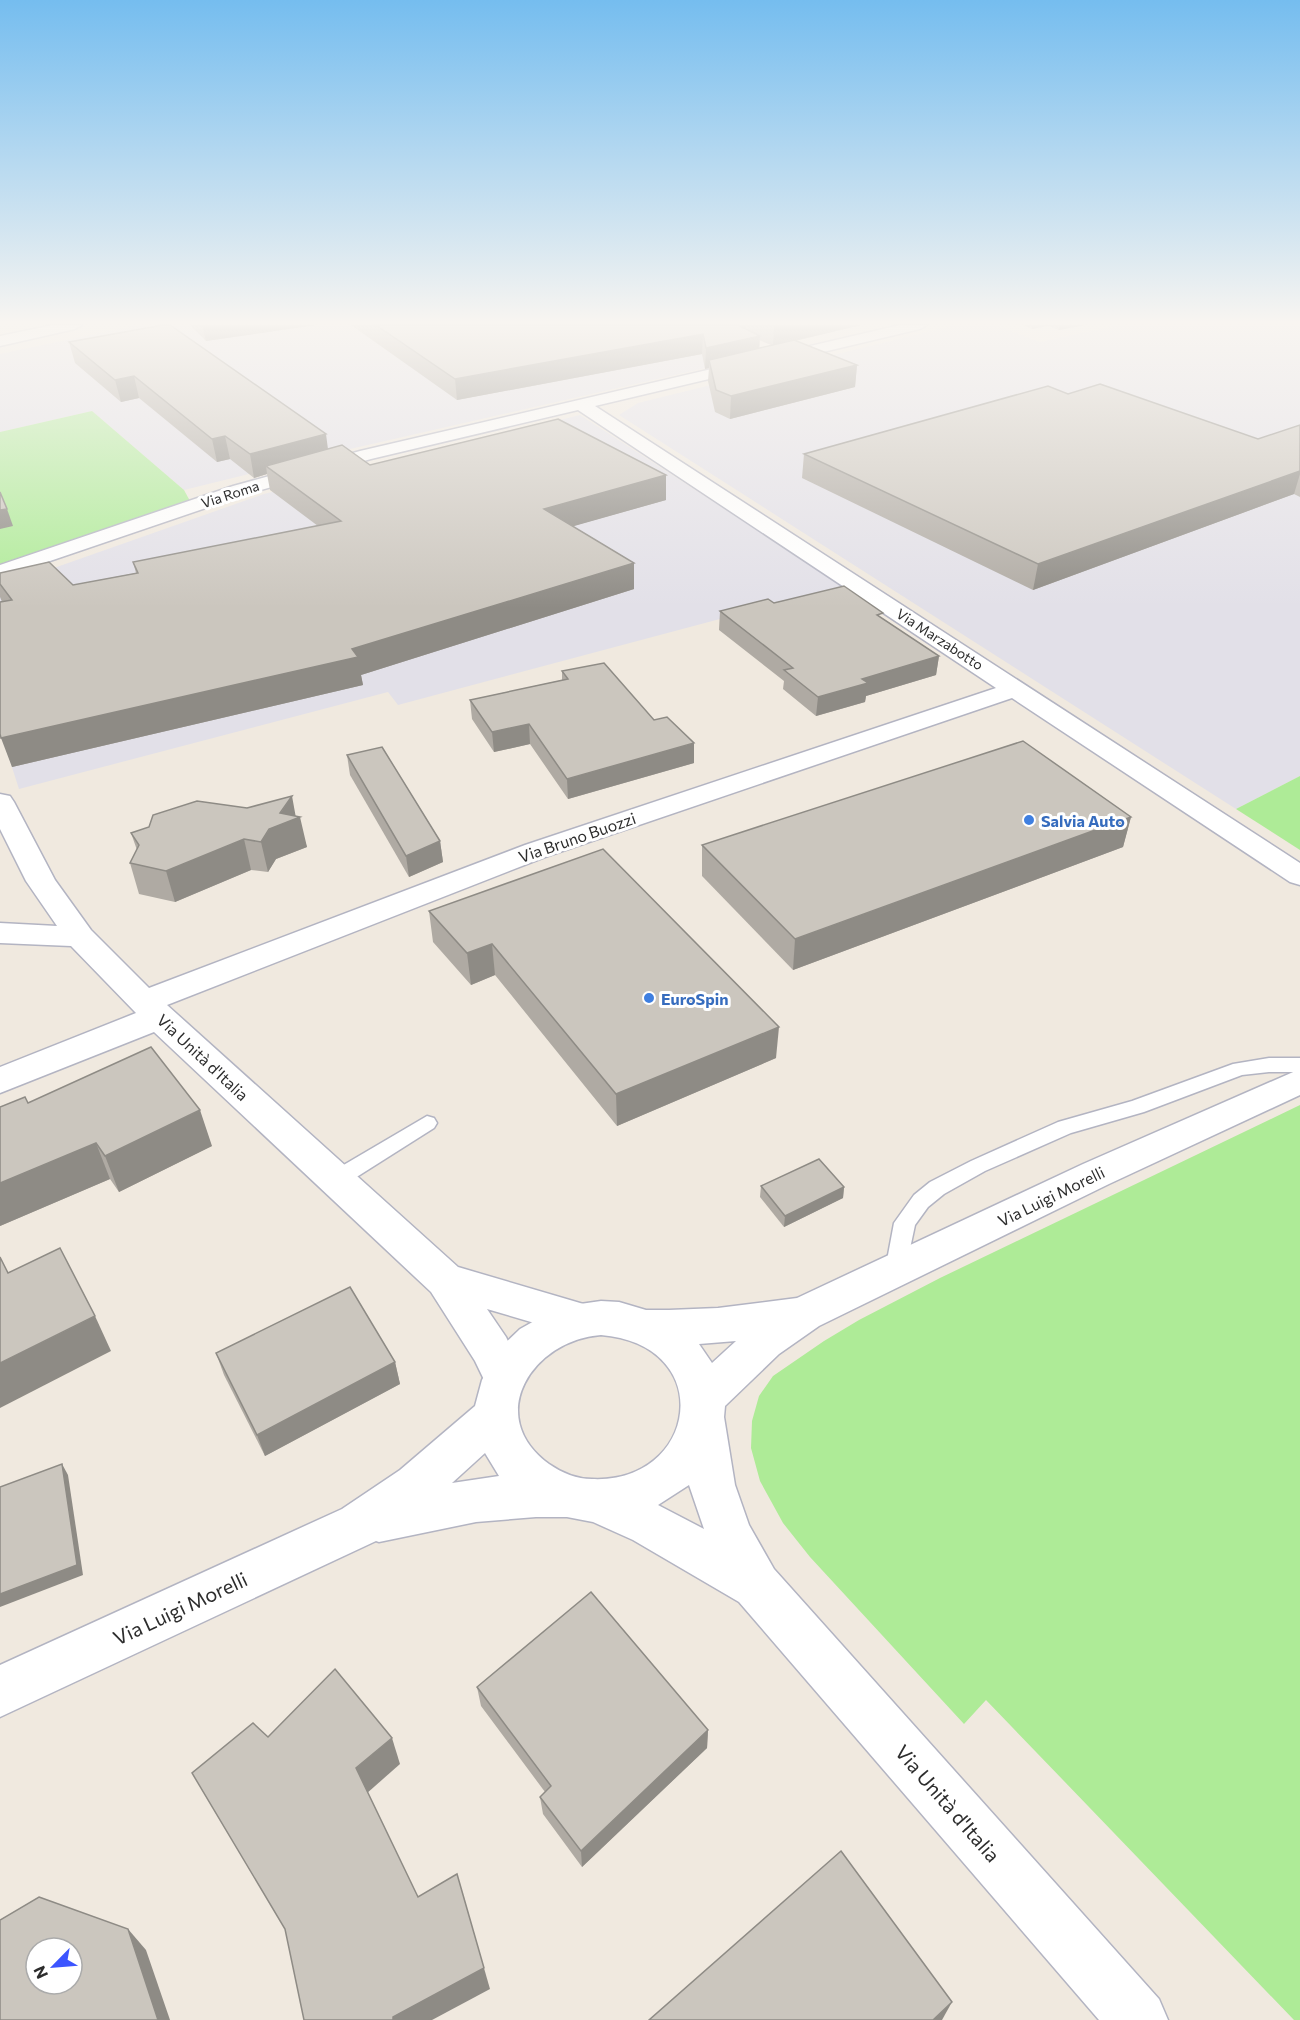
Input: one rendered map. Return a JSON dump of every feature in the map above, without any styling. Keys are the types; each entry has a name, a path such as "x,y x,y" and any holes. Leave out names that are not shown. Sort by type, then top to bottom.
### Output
{"street":[{"name":"Via Roma","path":"0,572 274,480 366,455 516,419"},
{"name":"Via Marzabotto","path":"603,419 1300,876"},
{"name":"Via Bruno Buozzi","path":"0,1081 152,1009 369,913 535,851 788,762 1016,689"},
{"name":"Via Unità d'Italia","path":"0,802 41,881 80,937 152,1009 445,1280 490,1350 501,1397"},
{"path":"0,933 80,937"},
{"name":"Via Luigi Morelli","path":"703,1408 764,1341 804,1314 1096,1174 1300,1081"},
{"name":"Via Unità d'Italia","path":"445,1280 582,1320"},
{"name":"Via Luigi Morelli","path":"0,1691 359,1524 416,1485 501,1397 510,1367 525,1348 552,1330 582,1320 614,1319 645,1327 693,1327 804,1314"},
{"name":"Via Luigi Morelli","path":"359,1524 439,1506 507,1497 625,1497 654,1486 678,1468 695,1443 703,1408 699,1380 692,1366 672,1342 645,1327"},
{"path":"501,1397 501,1439 514,1461 534,1482 577,1498"},
{"name":"Via Unità d'Italia","path":"703,1408 712,1485 729,1535 758,1586 1138,2020"},
{"name":"Via Unità d'Italia","path":"577,1498 650,1524 758,1586"}],"lane":[{"path":"896,1271 906,1223 921,1201 937,1188 978,1166 1065,1127 1137,1107 1240,1069 1269,1065 1300,1065"},
{"path":"337,1179 427,1123"}],"shaded area":[{"path":"0,419 56,419 0,432"},
{"path":"102,419 481,419 350,449 184,490"},
{"path":"563,419 587,419 843,586 398,705 388,692 19,789 0,730 0,587 264,494"},
{"path":"626,419 1300,419 1300,776 1236,809"}],"green space":[{"path":"56,419 102,419 184,490 190,501 0,564 0,432"},
{"path":"1300,776 1300,850 1236,809"},
{"path":"1300,1105 1300,2020 1294,2020 986,1700 964,1724 810,1557 783,1523 760,1481 751,1448 752,1421 759,1396 773,1376 824,1341 940,1278"}],"building":[{"path":"188,419 305,419 326,434 250,454 225,436 212,439"},
{"path":"559,419 666,475 544,509 634,563 352,649 358,657 1,738 0,602 12,600 0,584 0,573 49,562 73,585 138,573 133,562 341,521 266,466 342,445 370,465"},
{"path":"929,419 1201,419 1258,439 1300,425 1300,471 1038,564 804,454"},
{"path":"0,492 7,509 0,510"},
{"path":"844,586 883,613 877,615 939,656 862,679 868,683 818,697 784,670 793,668 720,611 768,599 774,603"},
{"path":"604,663 654,720 667,717 694,743 567,779 529,724 492,732 470,700 568,679 562,671"},
{"path":"1023,741 1131,817 795,939 702,845"},
{"path":"382,747 440,841 406,856 347,755"},
{"path":"292,796 280,813 300,817 269,829 261,842 244,839 166,871 130,863 139,845 131,833 149,827 153,815 197,801 247,808"},
{"path":"603,849 779,1027 616,1094 492,944 467,953 429,911"},
{"path":"151,1047 200,1110 105,1156 96,1143 0,1183 0,1107 25,1097 28,1103"},
{"path":"819,1159 844,1187 785,1216 761,1186"},
{"path":"60,1248 95,1316 0,1363 0,1257 8,1273"},
{"path":"350,1287 395,1362 257,1435 216,1353"},
{"path":"62,1464 77,1565 0,1594 0,1487"},
{"path":"591,1592 708,1730 581,1851 540,1797 551,1786 477,1687"},
{"path":"335,1669 392,1738 356,1768 418,1897 457,1874 484,1968 393,2017 393,2020 304,2020 285,1929 192,1773 253,1723 268,1737"},
{"path":"841,1851 952,2002 933,2020 649,2020"},
{"path":"39,1897 128,1929 158,2020 0,2020 0,1920"}],"place":[{"name":"Salvia Auto","path":"1029,820"},
{"name":"EuroSpin","path":"649,998"}]}
